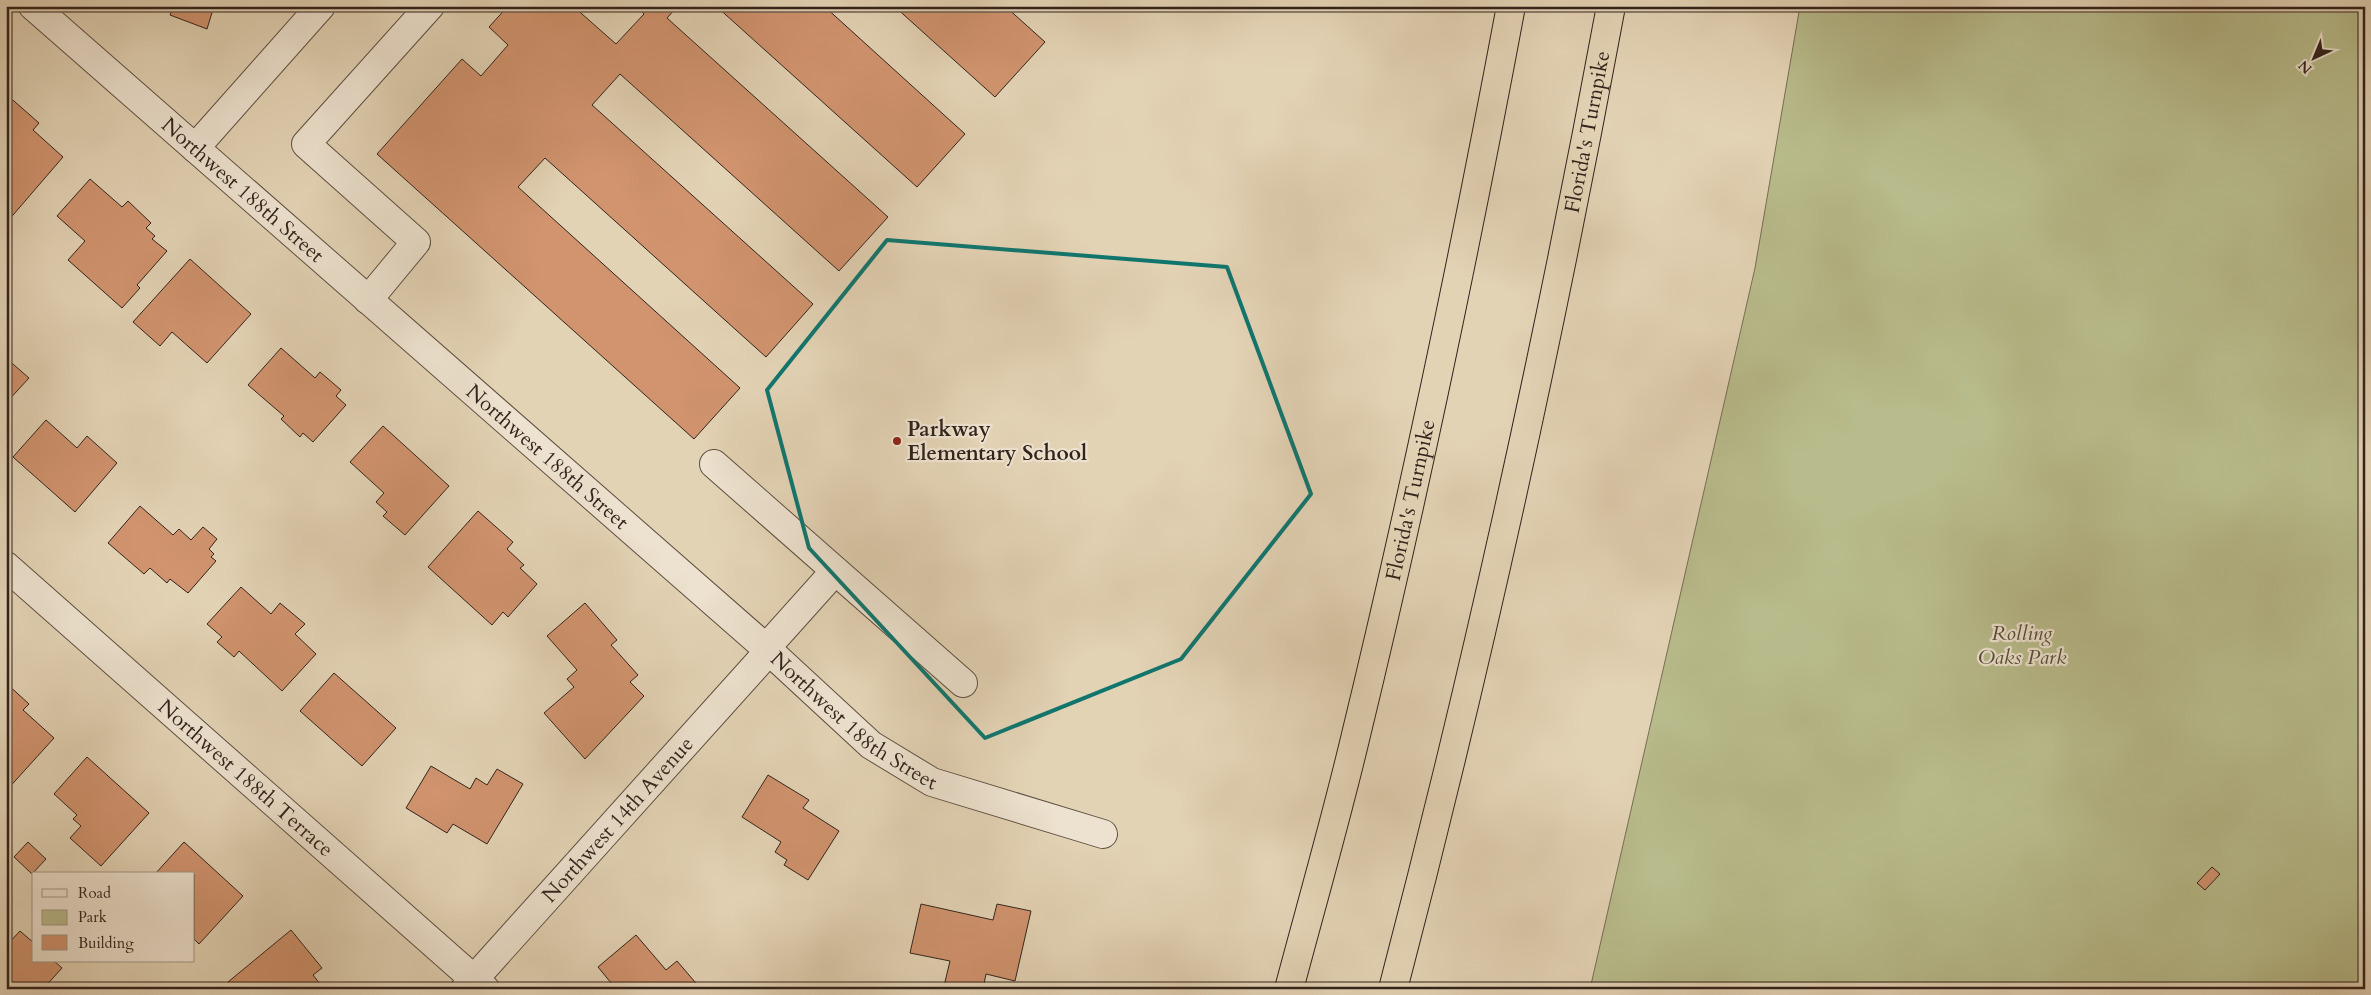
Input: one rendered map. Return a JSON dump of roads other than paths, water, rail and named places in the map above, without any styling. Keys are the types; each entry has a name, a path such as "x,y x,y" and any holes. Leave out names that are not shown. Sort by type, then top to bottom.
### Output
{"highway":[{"name":"Florida's Turnpike","path":"1289,989 1355,740 1432,404 1485,146 1511,6"},
{"name":"Florida's Turnpike","path":"1393,989 1428,855 1485,613 1574,204 1611,6"}],"street":[{"name":"Northwest 188th Street","path":"33,6 768,650 871,745 932,782 1102,834"},
{"path":"195,148 321,6"},
{"path":"368,300 416,242 306,144 430,6"},
{"path":"714,464 963,683"},
{"name":"Northwest 188th Terrace","path":"6,566 475,985"},
{"name":"Northwest 14th Avenue","path":"475,985 835,571"}],"place":[{"name":"Parkway Elementary School","path":"897,441"}],"park label":[{"name":"Rolling Oaks Park","path":"2022,645"}]}
